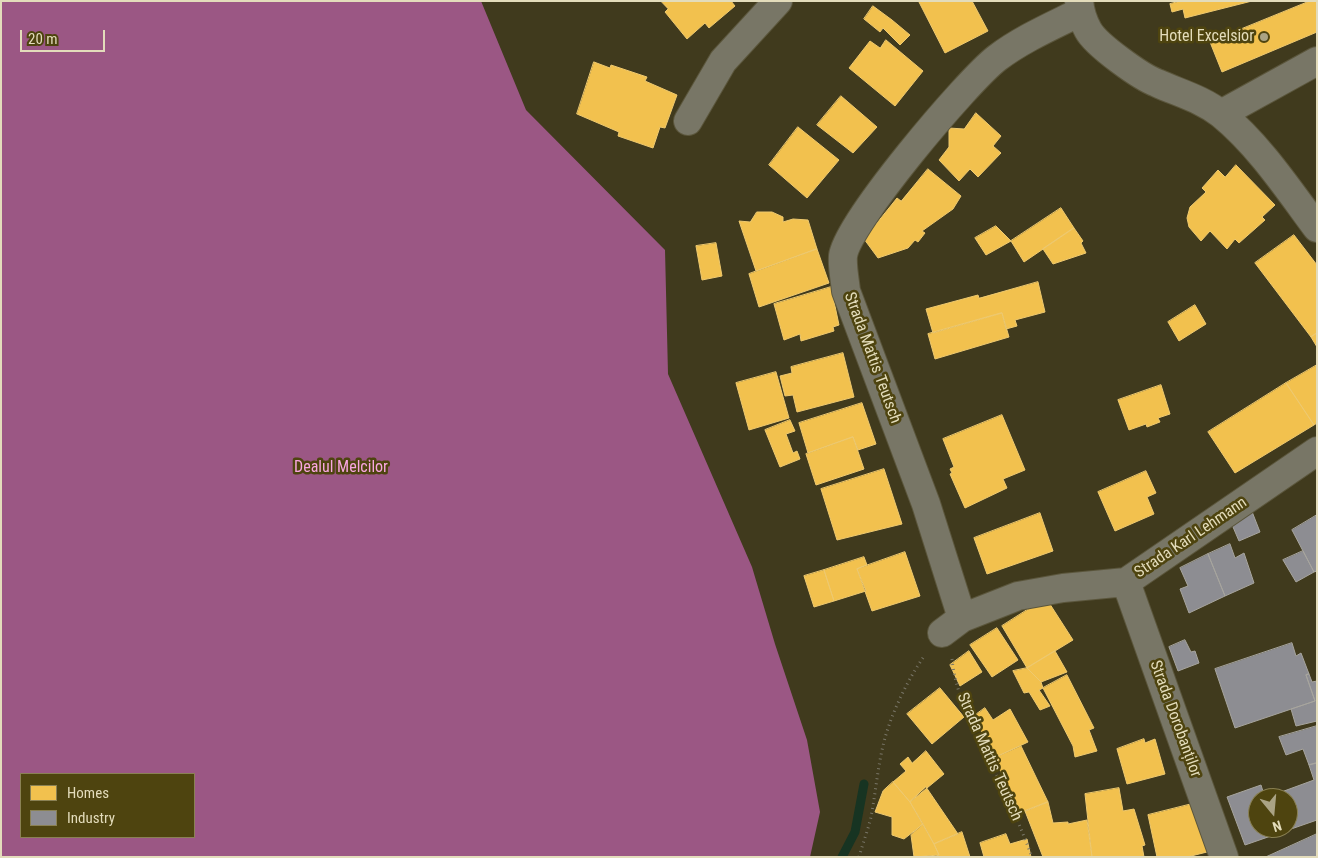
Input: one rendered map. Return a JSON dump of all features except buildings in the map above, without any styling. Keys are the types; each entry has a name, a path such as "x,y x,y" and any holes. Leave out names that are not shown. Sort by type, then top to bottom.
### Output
{"street":[{"path":"688,121 723,61 778,1"},
{"path":"1080,7 1089,32 1121,61 1155,83 1193,96 1221,114 1275,171 1317,228"},
{"name":"Strada Mattis Teutsch","path":"951,626 926,504 846,291 843,256 863,214 953,102 996,59 1080,7"},
{"path":"1221,114 1317,61"},
{"name":"Strada Karl Lehmann","path":"951,626 1018,596 1063,588 1126,582 1317,451"},
{"name":"Strada Dorobanților","path":"1126,582 1224,857"}],"path":[{"path":"858,857 871,816 885,738 891,721 914,670 951,626"},
{"name":"Strada Mattis Teutsch","path":"951,626 953,675 977,736 1012,808 1032,857"}],"green space":[{"name":"Dealul Melcilor","path":"1,1 481,1 526,110 665,250 668,374 752,567 807,740 820,812 810,857 1,857"}],"waterway":[{"path":"842,857 855,832 864,784"}],"place":[{"name":"Hotel Excelsior","path":"1264,37"}]}
